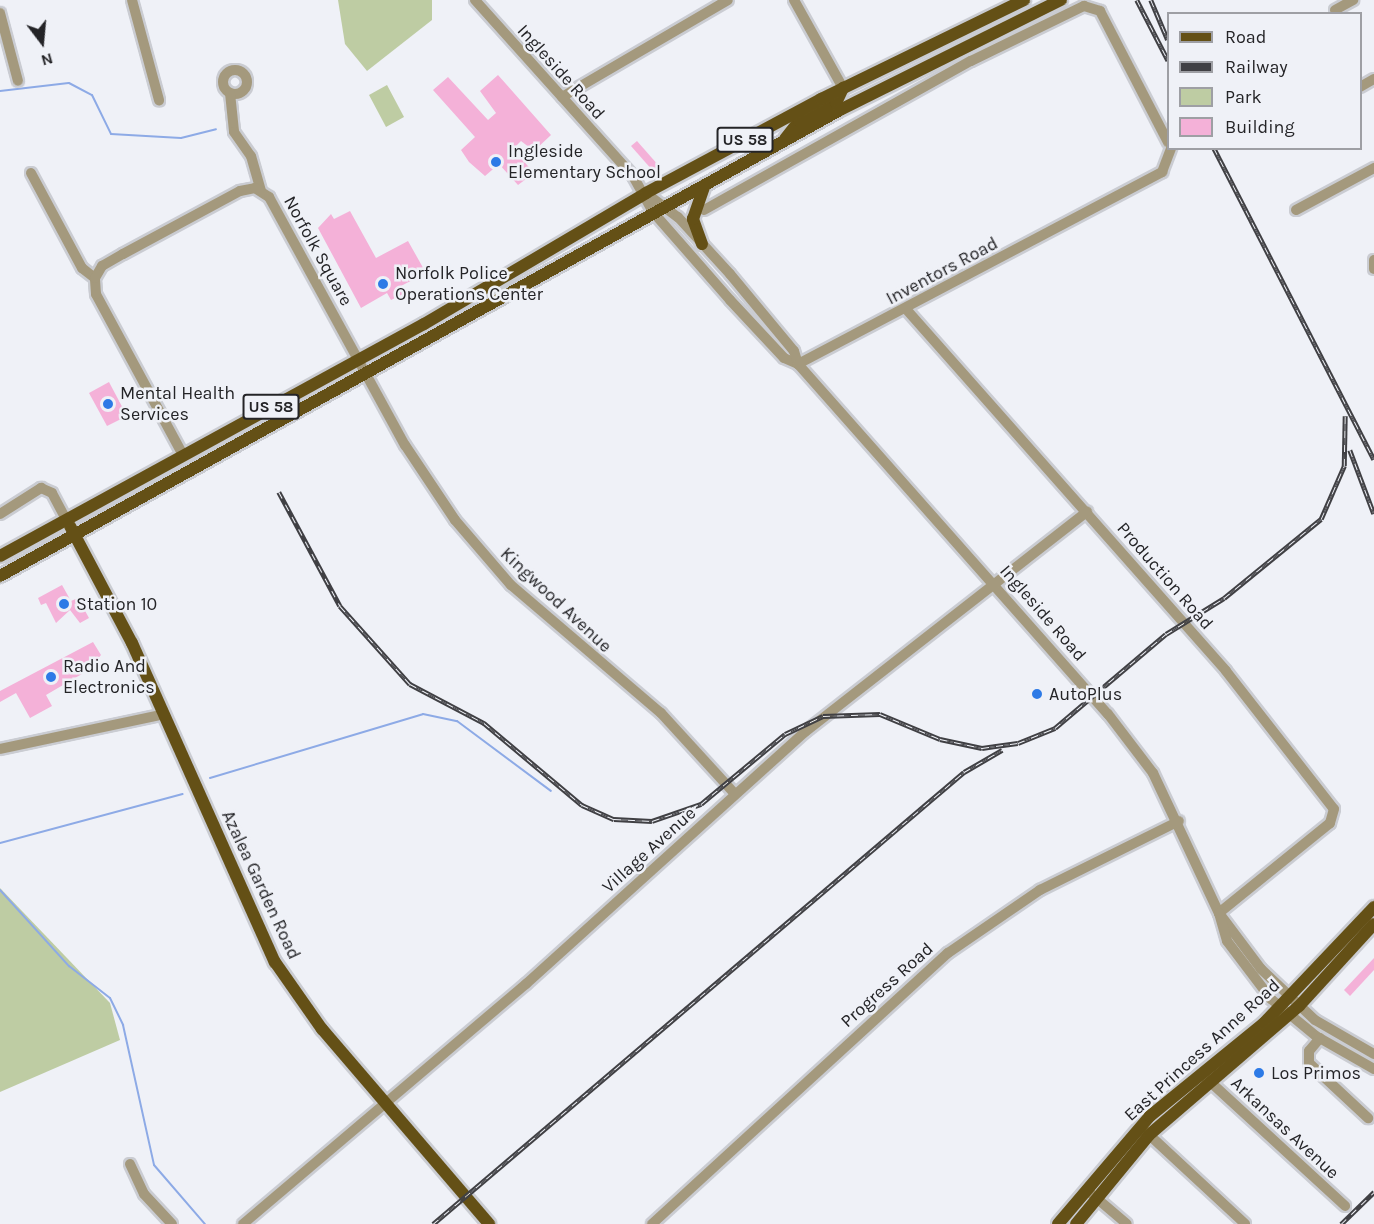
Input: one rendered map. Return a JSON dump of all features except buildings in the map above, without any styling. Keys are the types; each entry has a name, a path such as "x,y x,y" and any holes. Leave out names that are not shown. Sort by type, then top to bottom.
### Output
{"main road":[{"name":"US 58","path":"0,556 358,359 646,193 843,88 1024,0"},
{"name":"US 58","path":"0,576 840,110 1061,0"},
{"path":"782,142 799,121 836,103 843,88 869,95"},
{"path":"702,244 693,219 705,184"},
{"name":"Azalea Garden Road","path":"66,519 164,714 276,964 306,1008 489,1224"},
{"path":"21,544 30,558"},
{"name":"East Princess Anne Road","path":"1289,1007 1374,907"},
{"name":"East Princess Anne Road","path":"1058,1224 1092,1194 1145,1130 1289,1007 1374,924"},
{"name":"East Princess Anne Road","path":"1076,1224 1092,1194"}],"street":[{"path":"132,0 159,100"},
{"name":"Ingleside Road","path":"475,0 646,193 665,206 702,244 777,329 798,364 993,581 1140,754 1179,821 1219,913 1289,1007 1320,1038 1374,1069"},
{"path":"562,97 728,0"},
{"path":"794,0 843,88"},
{"path":"1335,10 1353,0"},
{"path":"704,210 1072,4 1090,6 1100,11 1167,140"},
{"path":"0,13 18,81"},
{"path":"230,93 234,132 250,156 261,191"},
{"path":"840,110 850,128"},
{"name":"Inventors Road","path":"798,364 1162,172 1170,150"},
{"path":"1296,210 1374,168"},
{"path":"31,173 82,268 95,278 96,294 183,454"},
{"name":"Norfolk Square","path":"95,278 102,266 240,190 261,191 366,374"},
{"name":"Ingleside Road","path":"646,193 654,212 784,358 798,364"},
{"path":"1374,260 1374,269"},
{"name":"Production Road","path":"906,309 1226,671 1334,810 1333,820 1219,913"},
{"name":"Kingwood Avenue","path":"366,374 424,477 483,555 511,585 661,713 735,794"},
{"path":"0,513 41,488 52,493 66,519"},
{"name":"Village Avenue","path":"243,1224 735,794 993,581 1087,512"},
{"path":"0,749 164,714"},
{"name":"Progress Road","path":"652,1224 948,953 1040,890 1179,821"},
{"name":"Ingleside Road","path":"1289,1007 1374,1054"},
{"path":"1320,1038 1309,1051 1309,1063 1368,1118"},
{"name":"Arkansas Avenue","path":"1206,1078 1345,1206"},
{"path":"1145,1130 1245,1224"},
{"path":"130,1164 144,1194 172,1224"},
{"path":"1092,1194 1126,1224"}],"green space":[{"path":"338,0 432,0 432,20 367,71 345,44"},
{"path":"387,85 404,117 386,127 369,95"},
{"path":"0,888 110,1003 120,1040 0,1092"}],"waterway":[{"path":"0,91 69,83 92,95 111,134 181,138 216,129"},
{"path":"210,778 423,714 457,721 551,791"},
{"path":"0,843 183,794"},
{"path":"0,890 69,966 110,998 123,1025 154,1165 205,1224"}],"railway":[{"path":"1137,0 1167,58"},
{"path":"1151,0 1167,38"},
{"path":"1215,150 1374,459"},
{"path":"279,492 340,606 410,684 484,723 582,805 614,819 652,821 701,804 785,734 823,716 880,714 940,739 982,748 1018,743 1055,728 1166,634 1224,598 1321,519 1344,466 1345,416"},
{"path":"1350,450 1374,514"},
{"path":"433,1224 964,772 1002,750"},
{"path":"1341,1224 1374,1192"}],"place":[{"name":"Ingleside Elementary School","path":"496,162"},
{"name":"Norfolk Police Operations Center","path":"383,284"},
{"name":"Mental Health Services","path":"108,404"},
{"name":"Station 10","path":"64,604"},
{"name":"Radio And Electronics","path":"51,677"},
{"name":"AutoPlus","path":"1037,694"},
{"name":"Los Primos","path":"1259,1073"}]}
